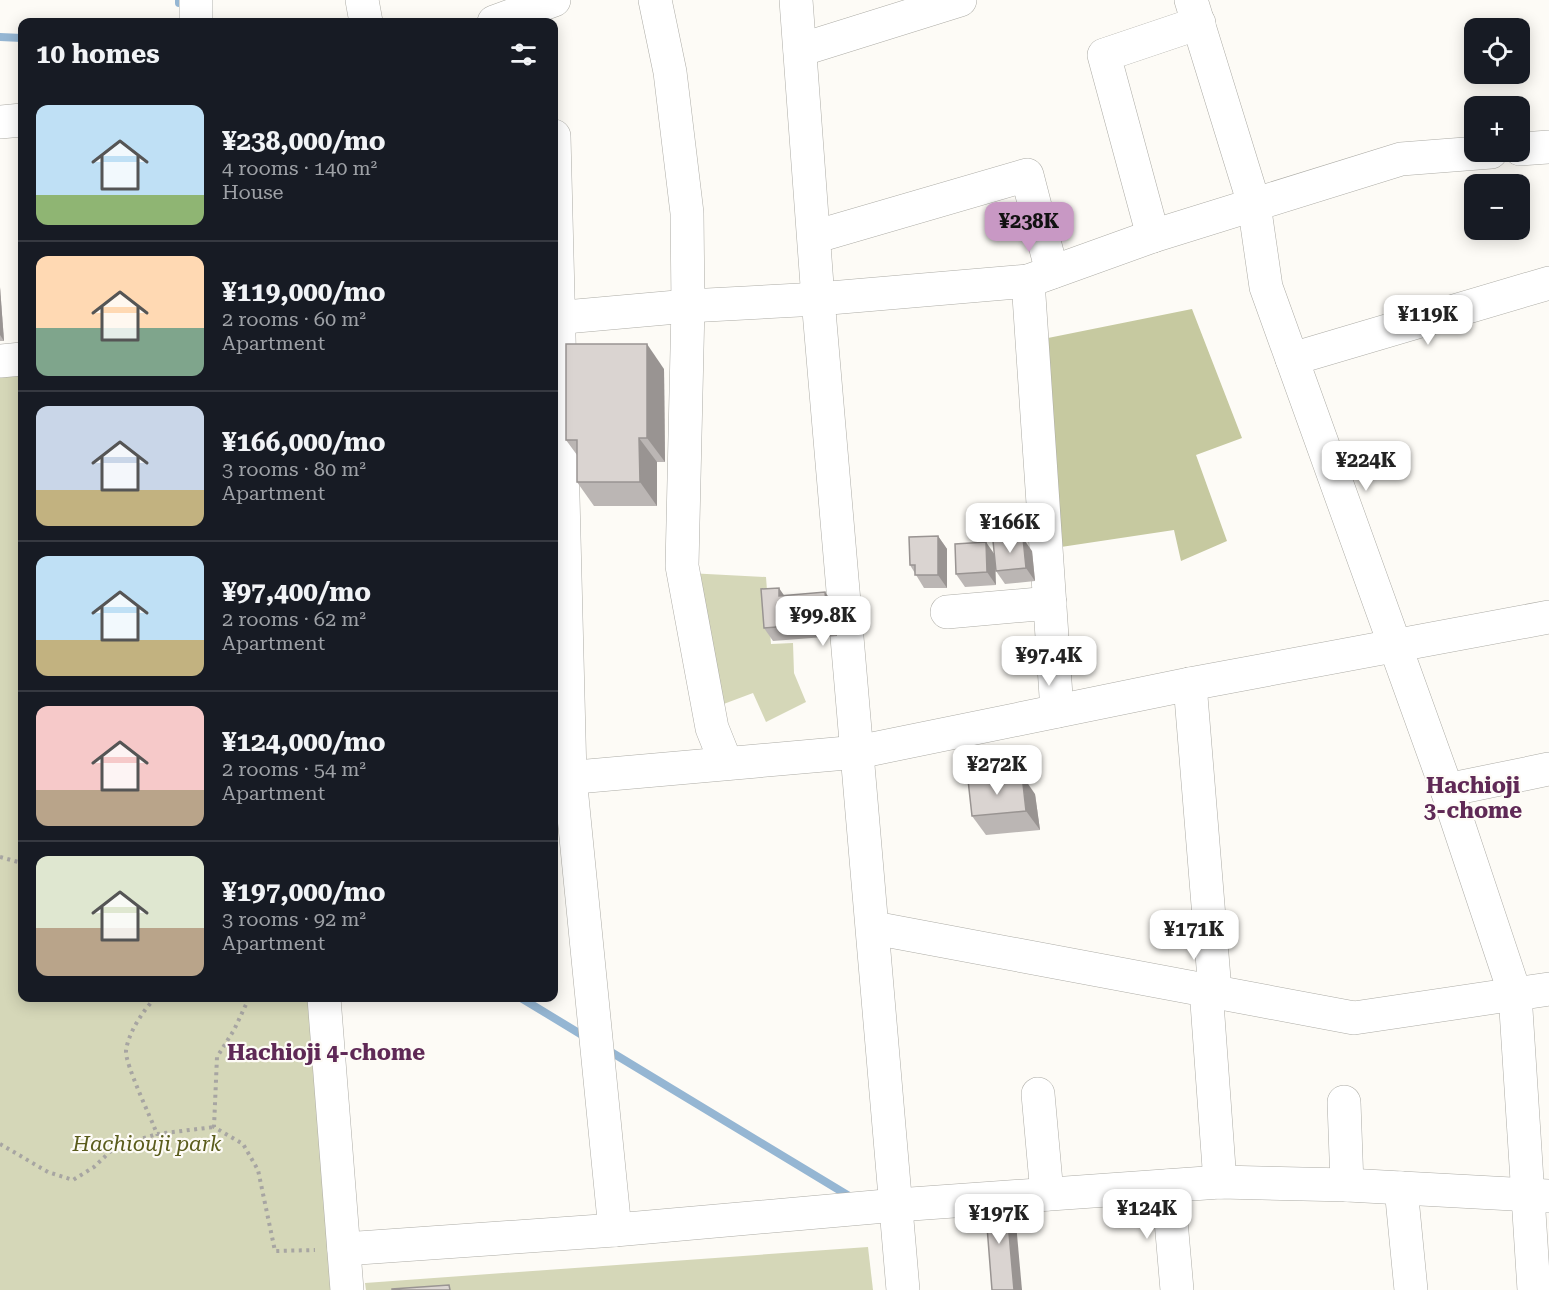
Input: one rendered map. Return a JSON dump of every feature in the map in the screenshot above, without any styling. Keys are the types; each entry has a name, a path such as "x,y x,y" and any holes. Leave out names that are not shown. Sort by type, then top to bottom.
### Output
{"street":[{"path":"196,0 196,18"},
{"path":"362,0 365,18"},
{"path":"655,0 670,72 687,213 688,306 681,566 711,728 726,763"},
{"path":"796,0 818,299 874,928 903,1290"},
{"path":"800,50 960,0"},
{"path":"508,18 552,6"},
{"path":"1154,236 1104,55 1195,12 1254,204 1266,287 1447,790 1515,994 1538,1195 1534,1290"},
{"path":"0,122 18,120"},
{"path":"1530,148 1549,147"},
{"path":"558,317 688,306 818,299 1040,277 1154,236 1401,159 1464,154"},
{"path":"814,237 1027,175 1040,277 1050,603 1057,711"},
{"path":"1292,359 1549,283"},
{"path":"0,361 18,359"},
{"path":"558,409 562,778 615,1230"},
{"path":"947,612 1050,603"},
{"path":"562,778 858,752 1190,684 1549,617"},
{"path":"1190,684 1220,1182"},
{"path":"1447,790 1549,769"},
{"path":"874,928 1354,1018 1549,989"},
{"path":"324,1002 347,1290"},
{"path":"1038,1094 1047,1194"},
{"path":"1344,1102 1347,1185"},
{"path":"344,1250 615,1230 897,1205 1220,1182 1347,1185 1538,1195"},
{"path":"1168,1186 1177,1290"},
{"path":"1401,1188 1411,1290"}],"path":[{"path":"0,857 18,862"},
{"path":"152,1002 133,1030 126,1052 134,1079 158,1134"},
{"path":"214,1126 217,1057 234,1030 247,1002"},
{"path":"0,1144 48,1172 73,1180 94,1167 115,1147 158,1134 214,1126 243,1144 258,1170 275,1251 344,1250"}],"green space":[{"path":"1192,309 1242,438 1196,455 1227,541 1181,561 1174,530 1061,547 1043,339"},
{"name":"Hachiouji park","path":"18,368 18,1002 310,1002 334,1290 0,1290 0,370"},
{"path":"688,573 766,577 771,644 793,643 794,673 806,702 766,722 753,693 713,708"},
{"path":"868,1247 873,1290 366,1290 365,1283"}],"building":[{"path":"566,344 647,344 647,438 639,438 640,482 577,482 577,440 566,440"},
{"path":"938,536 938,575 915,575 915,565 910,565 909,537"},
{"path":"1023,538 1026,568 996,571 993,541"},
{"path":"986,542 987,572 956,574 955,544"},
{"path":"779,588 779,596 825,592 828,623 764,628 761,589"},
{"path":"1022,775 1026,811 972,816 968,780"},
{"path":"1006,1199 1014,1290 992,1290 985,1201"},
{"path":"449,1285 450,1290 392,1290 392,1289"}],"waterway":[{"path":"0,37 18,38"},
{"path":"528,1002 587,1038"},
{"path":"606,1049 854,1199"}],"district":[{"name":"Hachioji 3-chome","path":"1473,798"},
{"name":"Hachioji 4-chome","path":"326,1052"}]}
